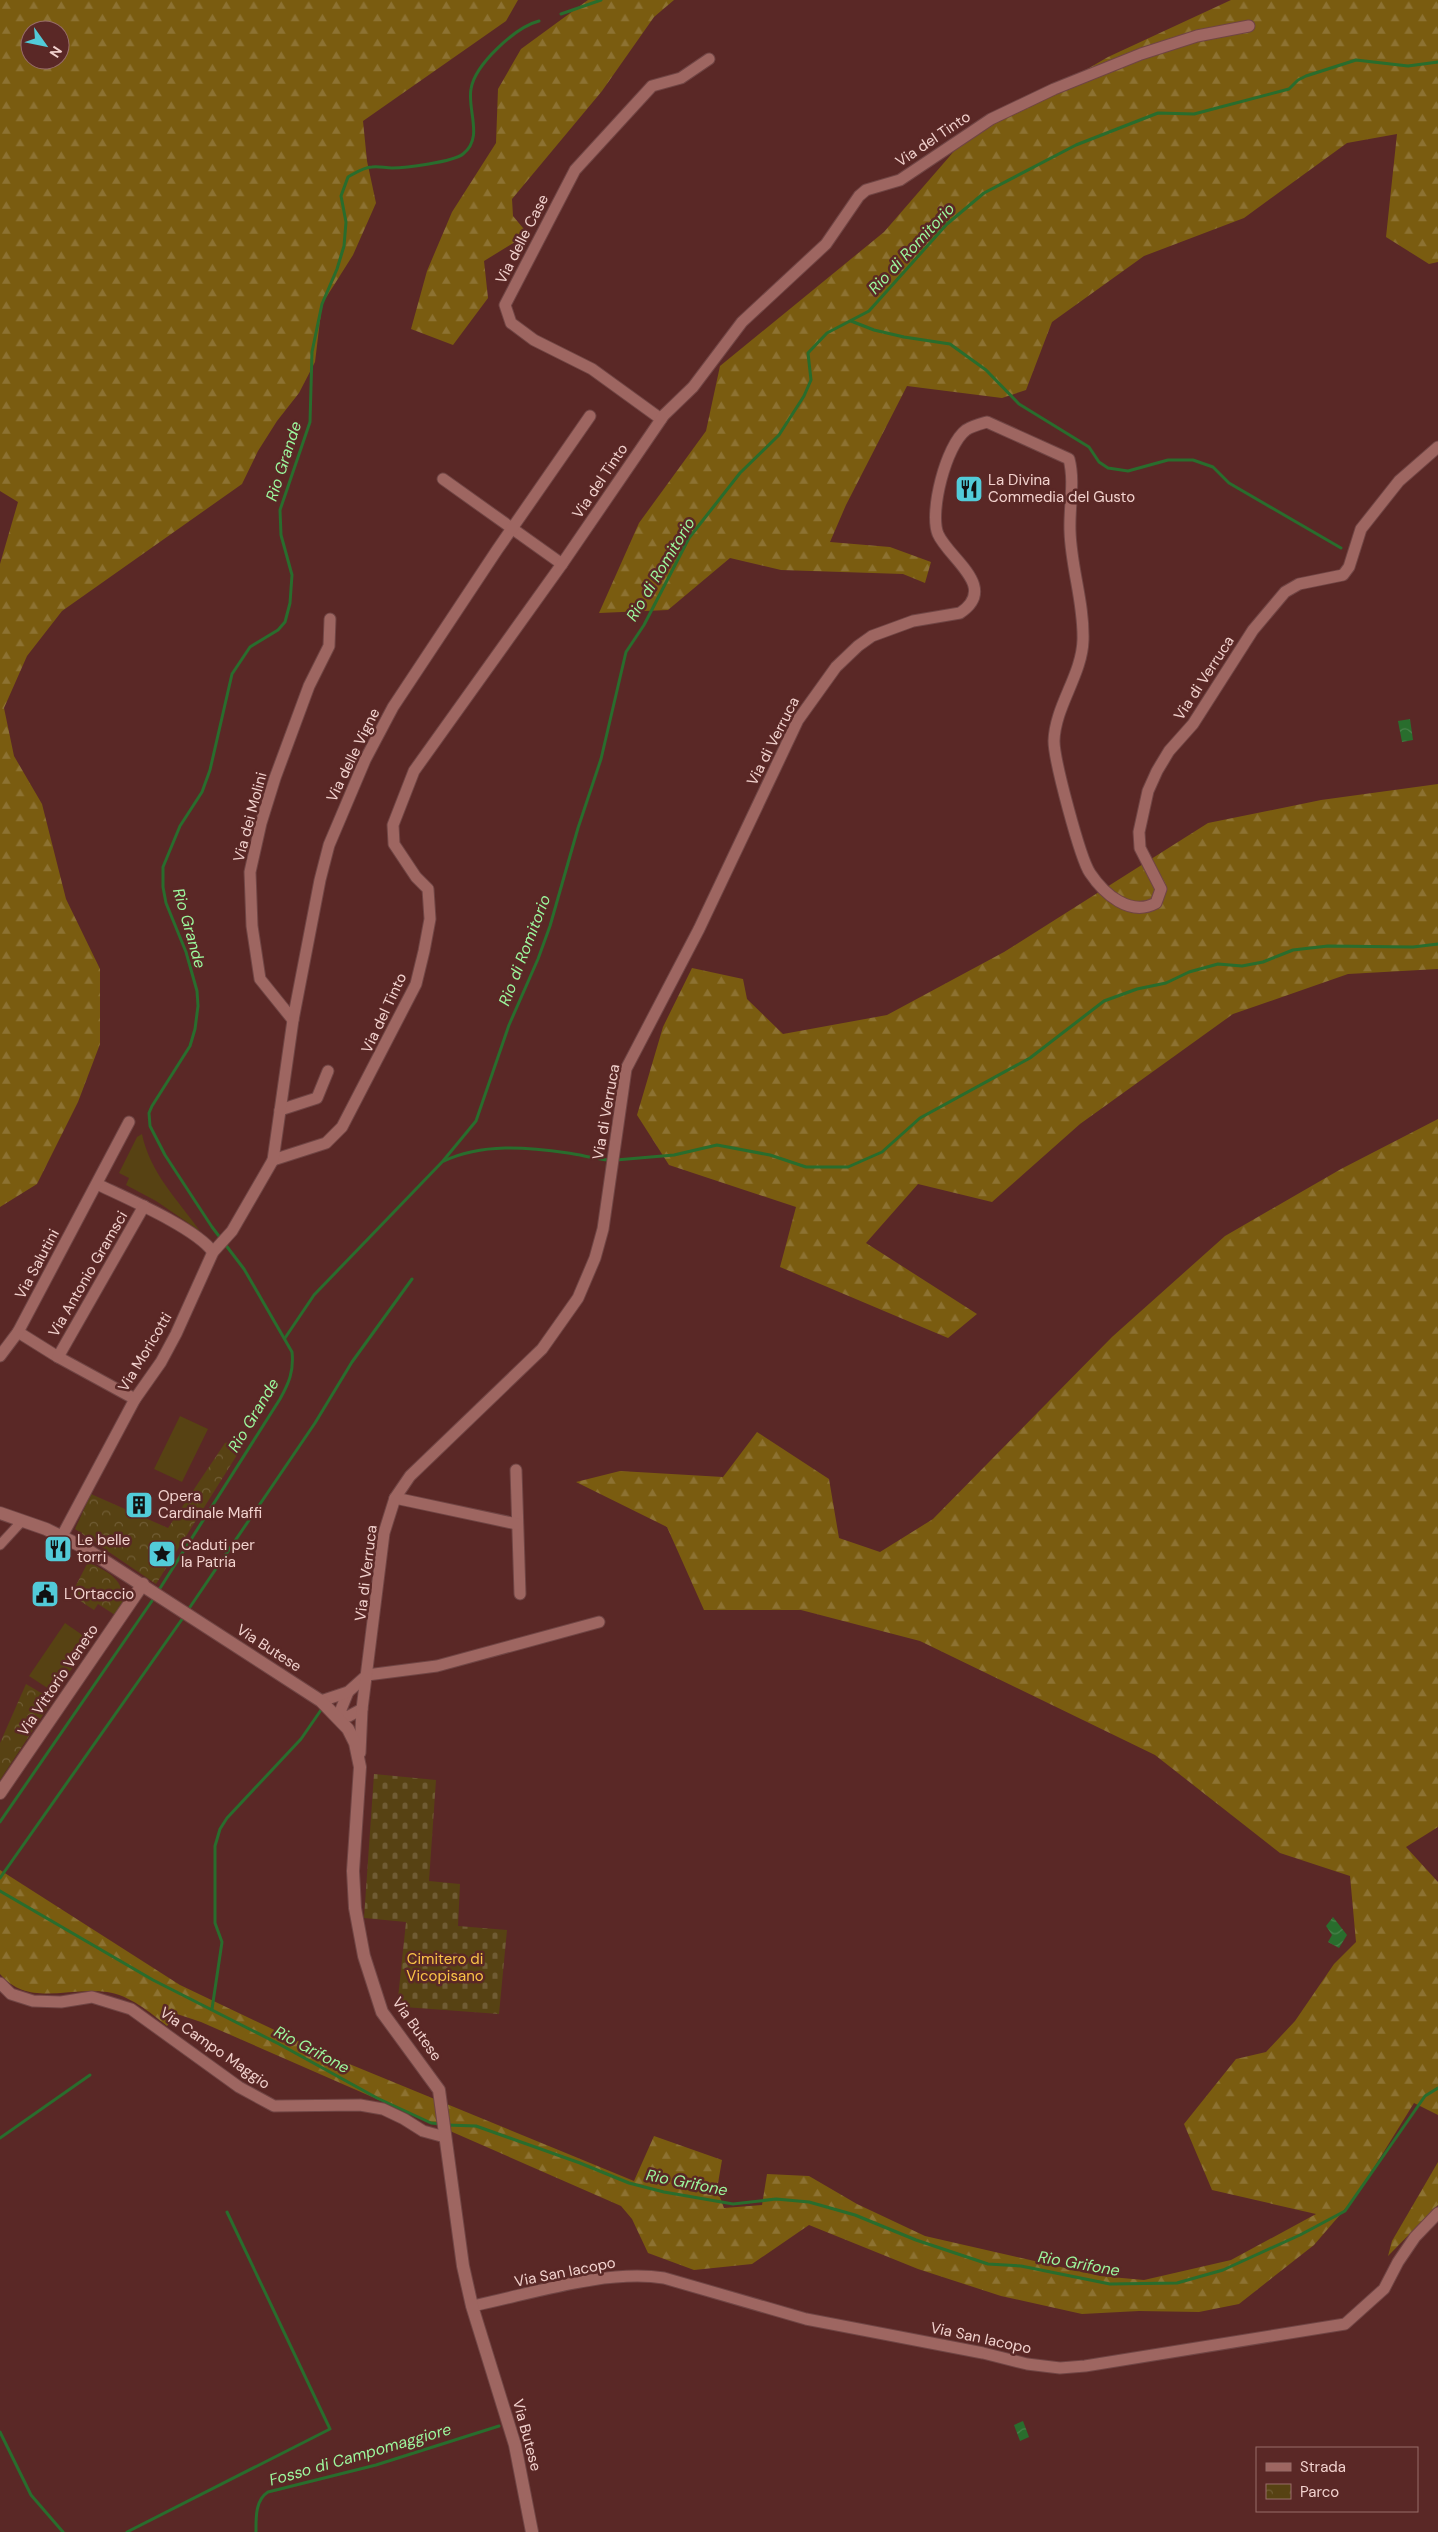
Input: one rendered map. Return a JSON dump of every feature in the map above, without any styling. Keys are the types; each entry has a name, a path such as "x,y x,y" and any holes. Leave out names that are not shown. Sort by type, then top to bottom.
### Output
{"street":[{"name":"Via del Tinto","path":"273,1160 326,1143 342,1127 416,984 430,919 428,890 394,844 393,825 399,805 414,771 433,741 562,564 660,419 693,387 742,322 826,244 859,196 866,190 900,180 991,119 1054,89 1141,54 1197,36 1249,26"},
{"name":"Via delle Case","path":"660,419 592,369 534,340 511,324 505,305 576,170 652,86 681,78 710,59"},
{"name":"Via delle Vigne","path":"273,1160 293,1020 320,880 329,845 341,815 393,706 512,528 590,416"},
{"name":"Via di Verruca","path":"360,1767 362,1709 368,1675 384,1533 395,1498 416,1470 542,1349 578,1298 595,1258 605,1220 612,1152 626,1070 699,929 783,748 815,694 836,667 858,646 872,636 906,622 960,613 968,608 974,597 972,580 939,536 935,524 935,511 947,459 952,448 966,430 987,422 1069,459 1072,470 1070,532 1083,613 1083,642 1076,672 1057,724 1054,743 1064,792 1089,872 1112,897 1126,905 1140,907 1148,907 1156,903 1161,890 1140,848 1139,832 1148,791 1169,752 1193,724 1226,670 1272,606 1285,592 1299,584 1343,575 1349,567 1361,529 1399,481 1438,447"},
{"path":"443,479 562,564"},
{"name":"Via dei Molini","path":"293,1020 260,979 252,926 250,872 261,823 275,778 309,686 328,646 330,619"},
{"path":"280,1110 317,1098 328,1070"},
{"name":"Via Salutini","path":"0,1356 18,1332 129,1122"},
{"name":"Via Moricotti","path":"62,1536 135,1399 161,1362 176,1334 215,1250 230,1233 273,1160"},
{"path":"97,1184 144,1206 206,1242 215,1250"},
{"name":"Via Antonio Gramsci","path":"58,1358 144,1206"},
{"path":"18,1332 58,1358 135,1399"},
{"path":"516,1470 520,1594"},
{"path":"395,1498 517,1524"},
{"name":"Via Butese","path":"0,1513 62,1536 148,1588 321,1702 348,1729 355,1743 360,1767 353,1871 355,1908 364,1956 382,2012 434,2081 441,2098 463,2266 472,2306 515,2445 532,2532"},
{"path":"0,1545 22,1521"},
{"name":"Via Vittorio Veneto","path":"0,1793 148,1588"},
{"path":"321,1702 348,1692 368,1675 437,1666 599,1622"},
{"path":"348,1692 338,1717 349,1716 362,1709"},
{"name":"Via Campo Maggio","path":"0,1983 11,1994 33,2001 61,2002 92,1998 131,2009 238,2087 274,2106 360,2105 383,2109 404,2119 423,2132 445,2138"},
{"name":"Via San Iacopo","path":"472,2306 616,2276 648,2275 806,2319 983,2353 1026,2364 1060,2368 1085,2366 1345,2324 1384,2289 1409,2246 1438,2213"}],"green space":[{"path":"0,0 518,0 506,21 363,121 367,161 376,203 353,255 322,304 315,362 299,393 277,421 258,451 242,484 62,611 27,656 4,708 14,756 42,804 66,899 100,969 100,1044 78,1102 37,1184 0,1207 0,564 18,502 0,491"},
{"path":"588,0 674,0 654,17 602,91 512,199 513,216 528,234 484,261 488,298 453,345 411,329 427,271 452,212 496,143 498,89 521,49"},
{"path":"1231,0 1438,0 1438,262 1429,264 1386,237 1397,134 1347,143 1244,218 1144,256 1052,322 1026,390 1002,398 907,386 846,505 830,542 890,547 931,562 925,583 903,574 781,570 730,558 668,610 599,613 639,523 706,431 720,366 884,232 962,142 1108,57"},
{"path":"1438,784 1438,969 1348,974 1233,1014 1080,1124 992,1202 918,1184 866,1243 977,1314 948,1338 780,1267 796,1207 669,1165 637,1115 663,1027 692,968 743,979 747,999 783,1034 887,1015 1004,952 1208,823 1321,800"},
{"path":"1438,1119 1438,1827 1406,1847 1438,1882 1438,2115 1414,2103 1357,2195 1314,2245 1239,2304 1199,2312 1139,2311 1082,2314 1001,2296 918,2269 809,2225 752,2264 694,2270 648,2253 632,2219 621,2206 201,2022 177,2014 167,2026 139,2005 115,1994 93,1991 37,1993 11,1984 0,1974 0,1870 180,1985 325,2054 634,2181 654,2136 722,2160 717,2189 724,2208 762,2205 767,2174 809,2176 857,2204 925,2236 1100,2276 1144,2280 1231,2260 1316,2214 1212,2190 1184,2124 1236,2059 1266,2052 1295,2021 1334,1964 1356,1942 1350,1876 1280,1853 1155,1755 920,1641 801,1610 704,1610 667,1527 576,1482 620,1471 723,1477 757,1432 829,1479 839,1538 880,1552 933,1519 1112,1337 1225,1236 1341,1169"},
{"path":"142,1134 151,1161 158,1174 200,1231 156,1201 126,1185 129,1178 119,1173 137,1137"},
{"path":"180,1416 208,1429 182,1482 154,1469"},
{"path":"230,1442 242,1447 156,1584 75,1529 91,1494 168,1528 225,1443"},
{"path":"88,1562 112,1576 120,1586 124,1600 115,1615 98,1604 94,1610 71,1595"},
{"path":"65,1623 91,1641 55,1693 29,1676"},
{"path":"26,1684 53,1700 0,1780 0,1743"},
{"name":"Cimitero di Vicopisano","path":"374,1774 436,1780 429,1881 460,1884 458,1926 507,1930 499,2014 404,2007 398,1998 406,1922 364,1918"},
{"path":"1438,2162 1438,2205 1388,2256 1392,2241"}],"water":[{"path":"1410,719 1413,740 1402,742 1398,721"},
{"path":"1333,1917 1347,1935 1339,1948 1328,1942 1332,1935 1326,1926"},
{"path":"1023,2421 1029,2437 1020,2441 1014,2425"}],"waterway":[{"name":"Rio Grande","path":"561,14 601,0"},
{"name":"Rio Grande","path":"157,1593 280,1399 290,1377 292,1365 292,1352 244,1269 212,1227 165,1155 150,1126 149,1113 152,1106 190,1046 195,1029 198,1006 197,991 186,952 166,903 163,887 163,867 180,826 202,792 210,770 232,674 250,647 278,630 285,622 290,603 292,575 281,535 280,510 310,422 312,352 322,304 337,269 344,246 346,222 341,196 348,177 369,167 418,166 450,160 463,154 473,140 474,132 470,97 474,79 488,58 508,39 539,21"},
{"name":"Rio di Romitorio","path":"285,1338 314,1295 443,1161 476,1121 509,1025 538,959 550,926 578,828 601,759 626,652 644,625 689,538 740,473 779,435 804,396 811,380 808,353 827,333 869,311 947,224 984,193 1076,145 1158,113 1194,114 1289,89 1298,80 1306,76 1356,60 1408,66 1438,62"},
{"path":"851,321 874,330 904,337 950,344 986,370 1019,404 1089,447 1099,462 1108,468 1128,471 1168,460 1193,460 1213,467 1229,483 1341,548"},
{"path":"616,1160 674,1155 717,1145 770,1155 806,1167 848,1167 882,1152 920,1118 1030,1058 1104,1001 1137,989 1166,983 1189,972 1218,964 1242,966 1263,962 1293,950 1328,946 1413,947 1438,944"},
{"path":"444,1161 474,1151 505,1148 552,1151 609,1160"},
{"path":"188,1610 315,1423 352,1362 412,1279"},
{"name":"Rio Grande","path":"0,1822 154,1598"},
{"path":"0,1878 185,1615"},
{"path":"212,2009 222,1942 215,1923 215,1846 220,1829 227,1818 301,1739 321,1710"},
{"name":"Rio Grifone","path":"0,1891 153,1980 279,2044 377,2098 431,2123 441,2124"},
{"path":"0,2138 90,2075"},
{"name":"Rio Grifone","path":"447,2125 476,2126 580,2163 629,2183 664,2192 733,2204 776,2199 809,2202 855,2215 916,2240 988,2264 1021,2266 1110,2284 1177,2283 1223,2270 1300,2235 1345,2211 1425,2096 1438,2088"},
{"path":"127,2532 330,2429 227,2212"},
{"name":"Fosso di Campomaggiore","path":"256,2532 258,2505 268,2492 376,2465 499,2426"},
{"path":"0,2432 31,2495 63,2532"}],"place":[{"name":"La Divina Commedia del Gusto","path":"969,489"},
{"name":"Opera Cardinale Maffi","path":"139,1505"},
{"name":"Le belle torri","path":"58,1549"},
{"name":"Caduti per la Patria","path":"162,1554"},
{"name":"L'Ortaccio","path":"45,1594"}]}
